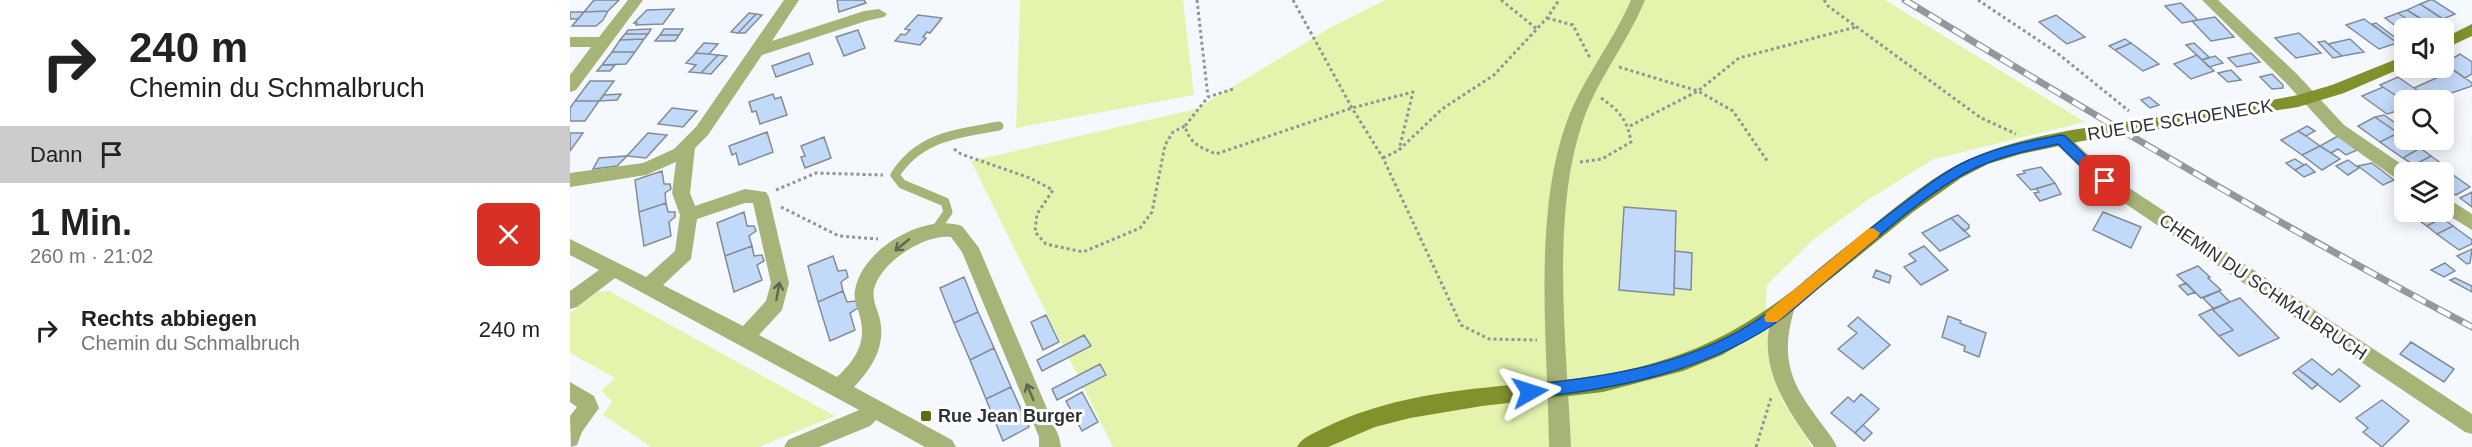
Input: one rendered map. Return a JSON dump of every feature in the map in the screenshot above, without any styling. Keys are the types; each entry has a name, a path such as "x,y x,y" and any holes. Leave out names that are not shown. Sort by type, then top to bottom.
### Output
{"main road":[{"path":"2454,39 2472,29"},
{"name":"RUE DE SCHOENECK","path":"1308,447 1324,437 1370,418 1421,406 1466,398 1593,385 1656,371 1690,360 1767,321 1875,232 1942,181 1972,164 2001,152 2061,139 2310,98 2394,66"}],"street":[{"path":"570,86 636,0"},
{"path":"570,180 646,169 669,160 687,147 702,131 792,0"},
{"path":"1560,447 1554,250 1558,190 1575,122 1588,90 1620,37 1638,0"},
{"path":"2209,0 2310,98 2338,129 2394,168"},
{"path":"758,51 864,16 879,14"},
{"path":"570,42 604,42"},
{"name":"CHEMIN DU SCHMALBRUCH","path":"2061,139 2105,181 2472,425"},
{"path":"648,287 684,254 689,215 681,193 687,147"},
{"path":"689,215 745,196 760,197 780,283 775,304 745,337"},
{"path":"2454,210 2472,223"},
{"path":"839,388 855,373 871,348 873,333 863,292 871,274 905,241 936,229 956,231 970,248 1049,437 1050,447"},
{"path":"570,246 745,337 945,447"},
{"path":"570,301 614,269"},
{"path":"1785,307 1776,338 1781,378 1790,399 1826,447"},
{"path":"570,391 587,402 589,408 573,428 570,439 584,447"},
{"path":"795,447 862,419 875,408"}],"lane":[{"path":"936,229 948,212 945,202 902,184 896,175 903,160 920,146 941,138 999,126"}],"path":[{"path":"1197,0 1208,98"},
{"path":"1293,0 1352,108 1383,158 1461,325 1489,339 1557,340"},
{"path":"1501,0 1537,29"},
{"path":"1383,158 1399,150 1443,109 1494,75 1547,18 1559,0"},
{"path":"1824,0 1828,6 1981,118 2019,135 2027,147"},
{"path":"1978,0 2055,52 2146,125"},
{"path":"1547,18 1573,25 1591,59"},
{"path":"1630,126 1698,91 1739,58 1856,27"},
{"path":"1613,66 1698,91 1733,111 1768,162"},
{"path":"941,138 961,154 1030,178 1053,190 1037,214 1035,232 1046,244 1083,252 1140,228 1152,212 1166,145 1173,132 1185,126 1208,98 1233,89"},
{"path":"1563,164 1602,159 1631,142 1630,126 1615,107 1588,90"},
{"path":"1185,126 1187,135 1197,147 1216,154 1352,108 1413,92 1399,150"},
{"path":"760,197 816,173 896,175"},
{"path":"760,197 839,236 905,241"},
{"path":"1756,447 1773,394 1769,379 1781,378"}],"green space":[{"path":"1020,0 1183,0 1194,95 1016,128"},
{"path":"1385,0 1885,0 2085,122 1934,159 1869,199 1814,239 1767,285 1765,320 1771,343 1771,364 1782,400 1812,447 1113,447 971,161 1196,109 1333,26"},
{"path":"609,291 835,416 759,447 651,447 603,415 612,401 601,391 615,378 570,353 570,313 597,292"}],"building":[{"path":"594,0 619,0 608,11 584,12"},
{"path":"837,0 864,0 866,3 839,12"},
{"path":"2433,0 2455,14 2441,18 2420,4"},
{"path":"2181,3 2198,20 2182,23 2165,6"},
{"path":"2420,4 2441,18 2420,18 2407,10"},
{"path":"674,9 663,24 636,25 637,23 634,23 647,10"},
{"path":"2407,10 2420,18 2405,18 2398,13"},
{"path":"608,11 596,26 572,26 584,12"},
{"path":"570,12 584,12 578,19 570,19"},
{"path":"749,13 756,14 738,33 731,32"},
{"path":"2398,13 2405,18 2394,18 2394,25 2385,18"},
{"path":"756,14 762,15 745,33 738,33"},
{"path":"918,15 942,18 930,33 927,32 923,37 926,38 920,45 895,41 901,34 905,35 910,30 905,29"},
{"path":"2056,15 2085,37 2067,44 2039,22"},
{"path":"2215,17 2234,37 2211,41 2192,21"},
{"path":"2364,19 2394,41 2394,44 2379,49 2346,25"},
{"path":"2376,23 2394,37 2394,40 2393,40 2372,24"},
{"path":"651,29 648,34 625,34 628,30"},
{"path":"664,29 683,29 679,35 660,35"},
{"path":"858,30 865,48 844,56 836,37"},
{"path":"2299,33 2321,53 2296,58 2275,38"},
{"path":"625,34 648,34 644,39 620,40"},
{"path":"660,35 679,35 675,41 655,41"},
{"path":"644,39 635,52 612,52 620,40"},
{"path":"2125,39 2131,43 2115,50 2109,46"},
{"path":"2350,39 2364,52 2342,56 2328,44"},
{"path":"2325,41 2342,56 2333,58 2318,42"},
{"path":"704,43 718,44 709,54 695,53"},
{"path":"2131,43 2159,64 2143,71 2115,50"},
{"path":"2194,43 2209,57 2202,60 2186,45"},
{"path":"612,52 635,52 626,64 602,65"},
{"path":"696,53 718,55 701,73 689,72 696,65 686,63"},
{"path":"809,53 813,64 776,77 772,66"},
{"path":"2251,53 2260,62 2237,67 2228,58"},
{"path":"2460,54 2472,62 2472,74 2465,78 2454,71 2454,58"},
{"path":"718,55 727,56 711,74 701,73"},
{"path":"2197,55 2214,71 2191,79 2174,64"},
{"path":"2215,56 2223,63 2209,67 2202,60"},
{"path":"602,65 615,65 610,71 597,71"},
{"path":"2231,70 2241,80 2228,82 2218,73"},
{"path":"2454,70 2472,83 2472,86 2454,92 2454,90 2417,90 2414,88 2436,78 2454,78"},
{"path":"2272,74 2283,85 2283,88 2272,89 2260,77"},
{"path":"2399,78 2417,90 2394,90 2394,94 2380,85"},
{"path":"590,81 614,81 599,101 575,101"},
{"path":"2383,87 2394,94 2394,112 2387,114 2362,96"},
{"path":"621,94 617,100 599,101 604,95"},
{"path":"773,94 775,99 781,97 787,115 760,124 756,111 752,112 749,102"},
{"path":"2149,97 2159,105 2150,108 2141,100"},
{"path":"575,101 599,101 585,121 570,121 570,108"},
{"path":"672,108 697,111 683,127 658,124"},
{"path":"2384,115 2394,122 2394,130 2375,117"},
{"path":"2375,117 2394,130 2394,135 2380,142 2358,126"},
{"path":"2307,126 2315,131 2306,136 2298,131"},
{"path":"2298,131 2320,146 2302,155 2281,140"},
{"path":"767,132 773,152 739,165 736,153 732,155 729,146"},
{"path":"570,133 583,133 570,151"},
{"path":"648,133 667,135 646,158 627,156"},
{"path":"2394,135 2394,150 2417,150 2403,158 2380,142"},
{"path":"2338,136 2357,150 2346,155 2338,149 2331,153 2320,146"},
{"path":"824,137 831,158 805,168 801,157 805,156 801,146"},
{"path":"2320,146 2340,159 2322,170 2302,155"},
{"path":"2417,150 2423,150 2431,156 2420,162 2409,162 2403,158"},
{"path":"627,156 617,166 593,169 599,158"},
{"path":"2431,156 2439,162 2420,162"},
{"path":"2295,159 2304,165 2295,170 2286,163"},
{"path":"2348,160 2359,168 2348,175 2336,166"},
{"path":"2372,163 2394,180 2383,185 2358,166"},
{"path":"2306,164 2315,172 2304,177 2295,170"},
{"path":"2041,167 2055,183 2031,190 2017,175 2025,173 2023,171"},
{"path":"662,171 664,184 670,184 671,189 665,193 666,203 639,212 635,180"},
{"path":"2454,176 2470,187 2456,195 2454,194"},
{"path":"2055,183 2061,194 2040,201 2034,193 2039,192 2036,189"},
{"path":"2472,192 2472,207 2460,198"},
{"path":"666,203 668,212 675,212 675,217 669,222 671,236 644,246 639,212"},
{"path":"1624,207 1676,211 1674,295 1619,290"},
{"path":"744,212 747,226 754,226 756,231 749,236 752,246 725,256 717,223"},
{"path":"2103,212 2141,227 2131,248 2093,230"},
{"path":"1958,215 1969,225 1969,228 1964,231 1951,218"},
{"path":"1951,218 1970,236 1940,251 1922,233"},
{"path":"2421,222 2434,222 2427,226"},
{"path":"2434,222 2448,222 2453,226 2437,234 2427,226"},
{"path":"2453,226 2472,240 2472,244 2459,250 2437,234"},
{"path":"752,246 754,256 762,255 764,261 757,265 762,280 734,292 725,256"},
{"path":"1924,246 1948,270 1921,285 1904,267 1916,261 1909,254"},
{"path":"2472,249 2470,263 2467,264 2457,256"},
{"path":"1675,251 1692,253 1691,290 1674,288"},
{"path":"833,256 838,271 846,270 848,277 841,282 843,291 818,302 808,266"},
{"path":"2445,263 2455,271 2444,277 2431,270"},
{"path":"2198,266 2221,290 2201,298 2177,275"},
{"path":"1876,270 1891,276 1889,283 1873,277"},
{"path":"964,277 978,312 954,323 940,288"},
{"path":"2455,278 2472,286 2472,292 2450,280"},
{"path":"2186,283 2195,292 2188,295 2179,286"},
{"path":"843,291 847,302 856,301 858,308 850,313 855,330 830,341 818,302"},
{"path":"2219,291 2230,302 2214,309 2203,298"},
{"path":"2240,298 2279,338 2239,356 2219,336 2233,330 2212,309"},
{"path":"2212,309 2233,330 2219,336 2199,315"},
{"path":"978,312 994,348 970,360 954,323"},
{"path":"1046,315 1059,342 1043,350 1031,322"},
{"path":"1948,316 1986,333 1979,357 1964,351 1965,346 1942,337"},
{"path":"1858,317 1890,345 1863,369 1838,349 1857,333 1848,326"},
{"path":"1084,335 1091,346 1042,371 1037,360"},
{"path":"2411,342 2454,369 2444,382 2400,354"},
{"path":"994,348 1011,387 986,399 970,360"},
{"path":"2312,359 2332,375 2339,369 2360,386 2340,402 2298,369"},
{"path":"1100,364 1106,375 1057,400 1052,389"},
{"path":"2298,369 2318,384 2312,389 2293,373"},
{"path":"1011,387 1029,427 1003,441 986,399"},
{"path":"1082,392 1098,422 1082,431 1066,401"},
{"path":"1861,394 1879,409 1855,433 1831,413 1848,397 1854,402"},
{"path":"2382,400 2409,421 2382,447 2363,432 2368,428 2356,418"},
{"path":"1863,425 1872,433 1864,441 1855,433"}],"railway":[{"path":"1905,0 2186,168 2472,327"}],"slow traffic":[{"path":"1771,318 1873,233"}],"place":[{"name":"Rue Jean Burger","path":"926,416"}],"route":[{"path":"1530,392 1593,385 1656,371 1690,360 1731,341 1767,321 1875,232 1942,181 1972,164 2001,152 2061,139 2105,181"}]}
